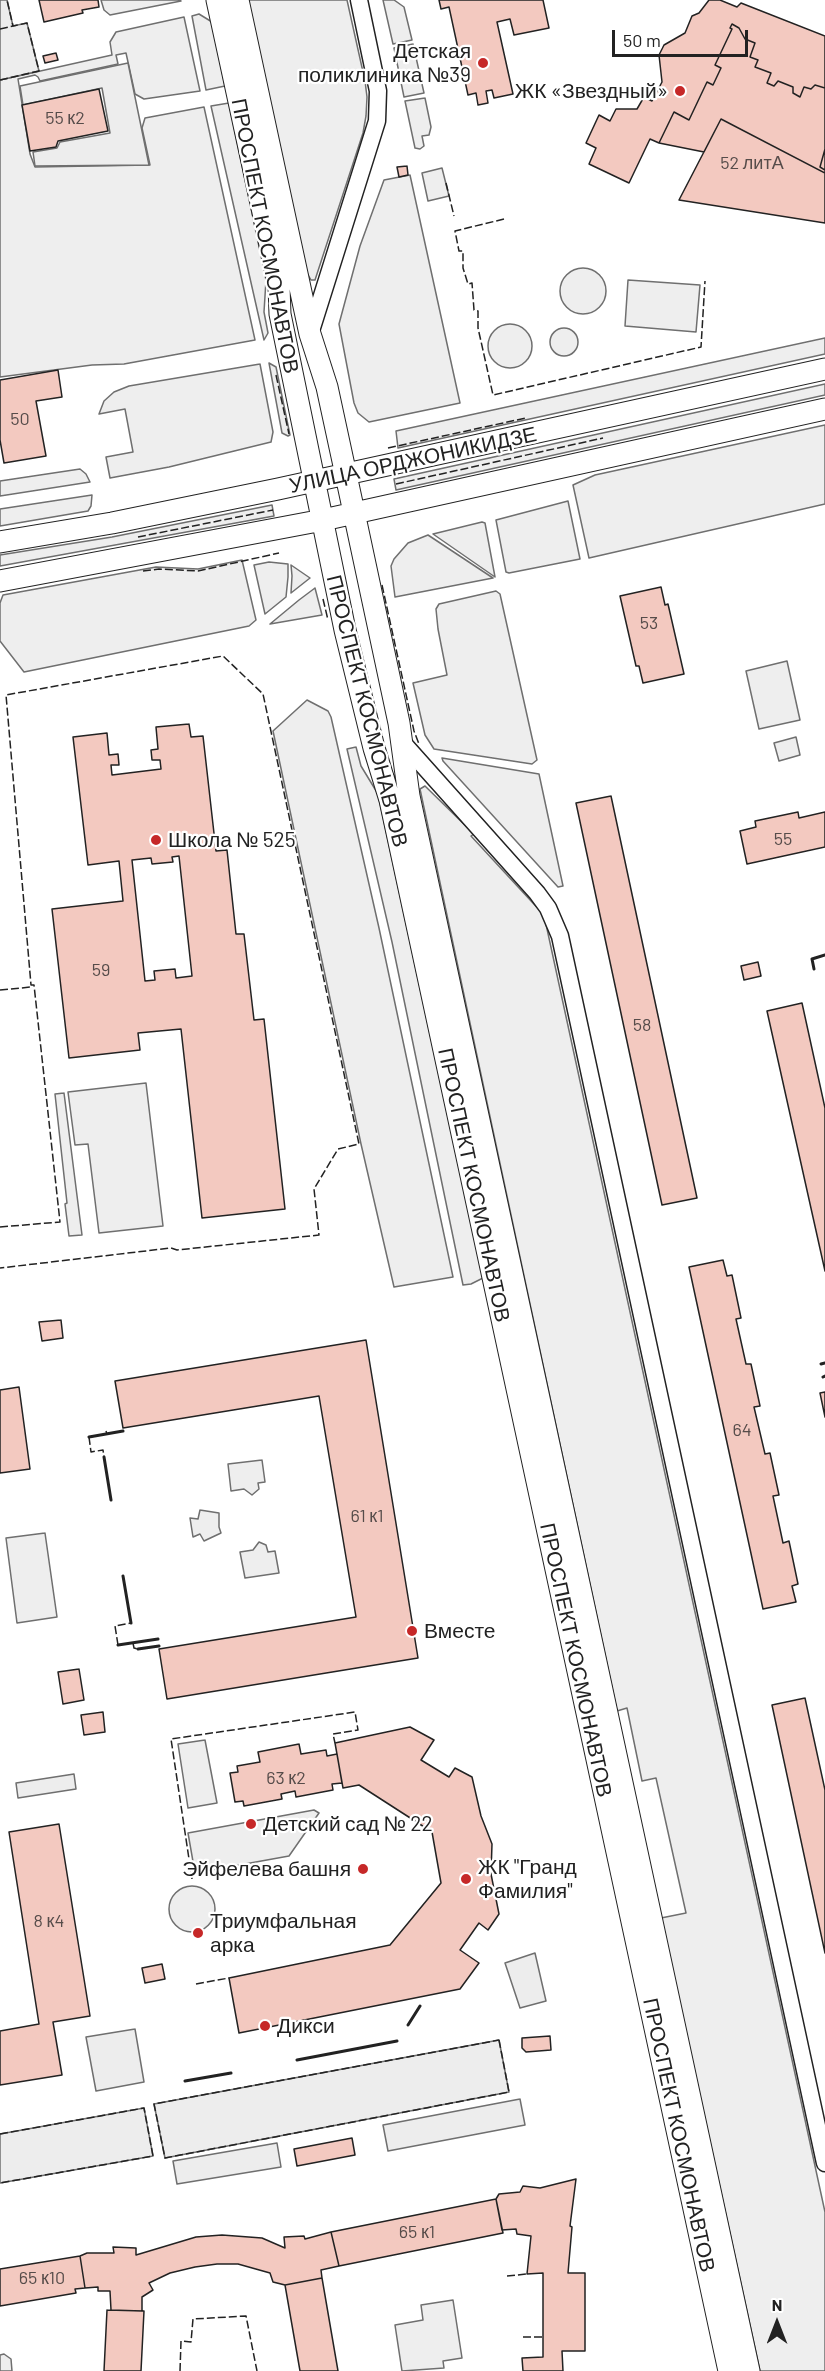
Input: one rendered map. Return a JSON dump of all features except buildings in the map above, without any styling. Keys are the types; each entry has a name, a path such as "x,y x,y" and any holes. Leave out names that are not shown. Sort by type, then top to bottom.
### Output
{"street":[{"name":"ПРОСПЕКТ КОСМОНАВТОВ","path":"218,0 279,286 280,314 345,630 374,748 390,800 729,2371"},
{"name":"ПРОСПЕКТ КОСМОНАВТОВ","path":"238,0 310,334 327,387 346,475 403,743 409,796 749,2371"},
{"path":"310,334 377,121 378,91 359,0"},
{"name":"УЛИЦА ОРДЖОНИКИДЗЕ","path":"0,542 111,523 315,482 825,369"},
{"name":"УЛИЦА ОРДЖОНИКИДЗЕ","path":"0,581 354,514 825,409"},
{"path":"403,743 537,893 548,908 560,936 825,2163"}],"shaded area":[{"path":"0,0 7,0 13,26 27,23 39,71 0,80"},
{"path":"101,0 181,1 110,15 104,10"},
{"path":"248,0 347,0 365,81 366,116 363,133 315,280 311,280 307,273"},
{"path":"383,0 394,0 404,7 412,40 393,44"},
{"path":"199,14 212,22 225,86 206,90 192,16"},
{"path":"184,17 200,91 144,99 135,94 126,53 116,55 118,64 40,81 35,75 18,79 30,154 35,167 150,165 142,128 145,118 204,107 255,340 124,364 92,365 0,377 0,80 112,55 110,42 116,32"},
{"path":"413,44 424,93 404,97 394,48"},
{"path":"128,63 149,165 35,166 33,152 57,148 60,142 110,133 102,88 23,105 20,86"},
{"path":"425,98 431,127 429,135 422,136 424,146 420,149 415,148 405,101"},
{"path":"229,103 266,280 264,312 268,333 264,340 211,106"},
{"path":"442,168 449,196 428,201 422,173"},
{"path":"410,175 460,403 369,422 358,413 354,403 339,324 360,246 384,180"},
{"path":"583,268 599,275 606,291 599,307 583,314 567,307 560,291 567,275"},
{"path":"628,280 700,285 696,332 625,326"},
{"path":"510,324 526,330 532,346 526,362 510,368 494,362 488,346 494,330"},
{"path":"564,328 574,332 578,342 574,352 564,356 554,352 550,342 554,332"},
{"path":"825,338 825,354 398,448 396,431"},
{"path":"269,363 276,367 290,435 288,436 282,433"},
{"path":"260,364 273,432 271,442 169,467 110,478 106,457 133,452 125,409 99,414 104,401 114,392 129,386"},
{"path":"825,384 825,395 396,490 394,479"},
{"path":"825,425 825,504 589,558 573,485 595,475"},
{"path":"80,469 90,482 0,496 0,481"},
{"path":"92,495 88,511 0,526 0,509"},
{"path":"568,501 580,559 506,572 496,520"},
{"path":"272,505 274,516 0,566 0,555 112,537"},
{"path":"485,523 495,577 433,534"},
{"path":"428,535 493,578 395,597 391,566 394,559 408,543"},
{"path":"242,560 256,620 249,626 24,672 0,641 0,603 3,595 156,567 198,569"},
{"path":"269,562 288,564 288,577 286,597 265,614 254,565"},
{"path":"291,565 310,578 291,593 292,576"},
{"path":"315,588 322,615 270,624 299,600"},
{"path":"496,591 500,594 537,760 532,764 434,749 425,735 413,683 447,675 438,629 436,609 439,604"},
{"path":"787,661 800,720 759,729 746,671"},
{"path":"307,700 328,711 331,717 379,928 453,1277 394,1287 361,1144 273,731"},
{"path":"796,737 800,755 779,761 774,743"},
{"path":"356,747 361,766 378,794 483,1278 471,1284 463,1285 392,942 347,749"},
{"path":"442,758 539,774 563,886 558,887"},
{"path":"425,786 474,834 471,836 544,915 825,2212 825,2371 760,2371 661,1918 686,1913 656,1778 642,1781 627,1708 617,1711 420,789"},
{"path":"146,1083 163,1226 99,1233 88,1144 75,1145 68,1092"},
{"path":"64,1093 82,1235 69,1236 55,1094"},
{"path":"262,1460 265,1482 258,1483 259,1489 252,1495 244,1489 231,1491 228,1464"},
{"path":"200,1510 219,1513 221,1533 204,1541 200,1534 193,1537 190,1518 198,1519"},
{"path":"45,1533 57,1617 17,1623 6,1538"},
{"path":"259,1542 266,1545 268,1552 275,1551 279,1573 245,1578 240,1552 253,1550"},
{"path":"205,1740 217,1803 188,1808 178,1744"},
{"path":"74,1774 76,1789 18,1798 16,1783"},
{"path":"314,1810 319,1813 289,1856 195,1873 188,1833"},
{"path":"192,1886 208,1893 215,1909 208,1925 192,1932 176,1925 169,1909 176,1893"},
{"path":"535,1953 546,2001 520,2008 505,1963"},
{"path":"135,2029 144,2082 96,2091 86,2037"},
{"path":"499,2040 509,2092 165,2158 154,2104"},
{"path":"520,2099 525,2125 388,2151 383,2125"},
{"path":"144,2108 153,2156 0,2183 0,2134"},
{"path":"277,2143 281,2167 177,2184 173,2161"},
{"path":"453,2300 462,2358 443,2361 444,2368 402,2371 395,2325 423,2320 421,2305"},
{"path":"4,2354 11,2359 12,2371 0,2371 0,2355"}],"fence":[{"path":"0,80 39,71 27,23 13,26 7,0"},
{"path":"0,29 13,26"},
{"path":"446,183 454,216"},
{"path":"504,219 455,231 459,251 463,251 463,268 468,284 472,283 474,310 478,311 478,328 493,395 701,347 705,281"},
{"path":"276,375 289,434"},
{"path":"388,448 526,418"},
{"path":"396,484 603,438"},
{"path":"138,537 273,510"},
{"path":"143,571 159,569 198,571 279,553"},
{"path":"382,585 414,731 419,744"},
{"path":"323,599 328,620"},
{"path":"0,1227 60,1222 34,985 31,985 6,695 223,656 263,694 359,1144 338,1149 314,1189 319,1235 177,1250 171,1248 0,1268"},
{"path":"0,990 31,987"},
{"path":"89,1437 91,1452 103,1450 104,1457"},
{"path":"118,1645 115,1626 131,1623"},
{"path":"133,1643 134,1648 138,1649"},
{"path":"192,1879 171,1739 355,1712 358,1730 333,1734 335,1743"},
{"path":"196,1984 229,1978"},
{"path":"499,2040 509,2092 165,2158 154,2104 499,2040"},
{"path":"0,2134 144,2108 153,2156 0,2183"},
{"path":"507,2276 527,2274"},
{"path":"180,2371 181,2341 191,2342 193,2319 246,2316 257,2371"},
{"path":"523,2337 543,2337"}],"wall":[{"path":"814,969 812,959 825,955"},
{"path":"821,1364 825,1363"},
{"path":"89,1437 123,1431"},
{"path":"104,1457 111,1500"},
{"path":"123,1576 131,1623"},
{"path":"118,1645 158,1639"},
{"path":"138,1649 159,1646"},
{"path":"408,2025 420,2006"},
{"path":"297,2060 397,2041"},
{"path":"185,2081 231,2073"}],"place":[{"name":"Детская поликлиника №39","path":"483,63"},
{"name":"ЖК «Звездный»","path":"680,91"},
{"name":"Школа № 525","path":"156,840"},
{"name":"Вместе","path":"412,1631"},
{"name":"Детский сад № 22","path":"251,1824"},
{"name":"Эйфелева башня","path":"363,1869"},
{"name":"ЖК \"Гранд Фамилия\"","path":"466,1879"},
{"name":"Триумфальная арка","path":"198,1933"},
{"name":"Дикси","path":"265,2026"}]}
